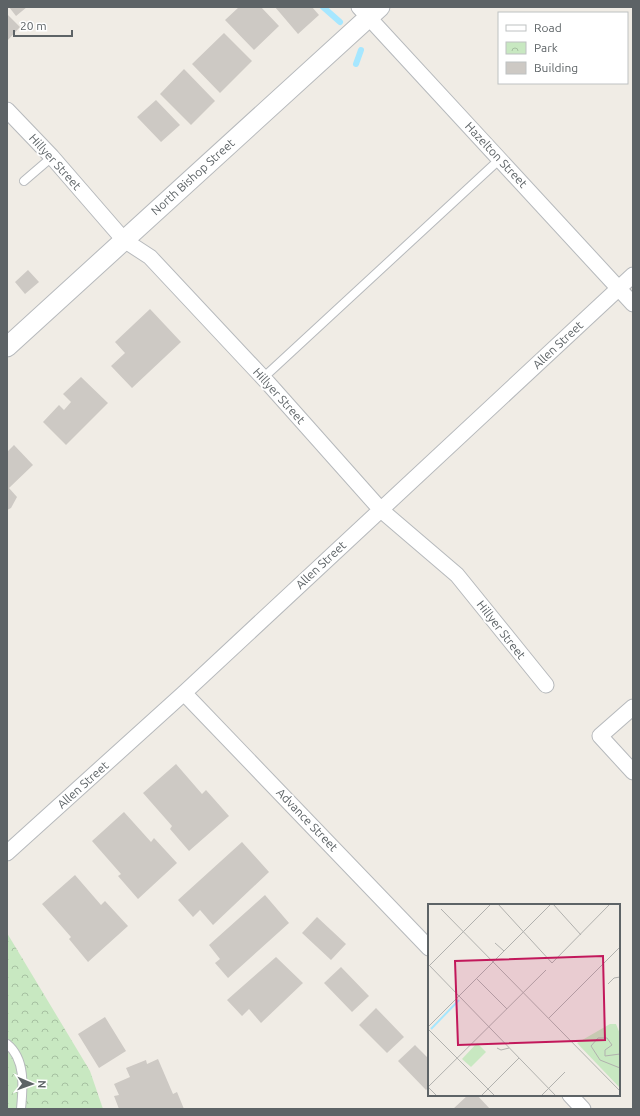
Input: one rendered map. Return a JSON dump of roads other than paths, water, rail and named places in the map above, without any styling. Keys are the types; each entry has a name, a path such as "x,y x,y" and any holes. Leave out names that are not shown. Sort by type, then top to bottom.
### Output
{"street":[{"name":"Hazelton Street","path":"370,10 500,159 633,304"},
{"name":"North Bishop Street","path":"7,347 370,10"},
{"name":"Hillyer Street","path":"7,110 52,157 124,240 150,257 263,378 381,510 458,575 546,685"},
{"name":"Allen Street","path":"7,853 184,693 633,275"},
{"name":"Advance Street","path":"184,693 428,947"},
{"path":"633,707 600,736 633,772"},
{"path":"571,1096 583,1109"}],"lane":[{"path":"24,180 52,157"},
{"path":"263,378 500,159"},
{"path":"7,1044 13,1051 21,1067 23,1079 21,1109"}],"waterway":[{"path":"323,7 340,22"},
{"path":"356,64 361,50"}]}
